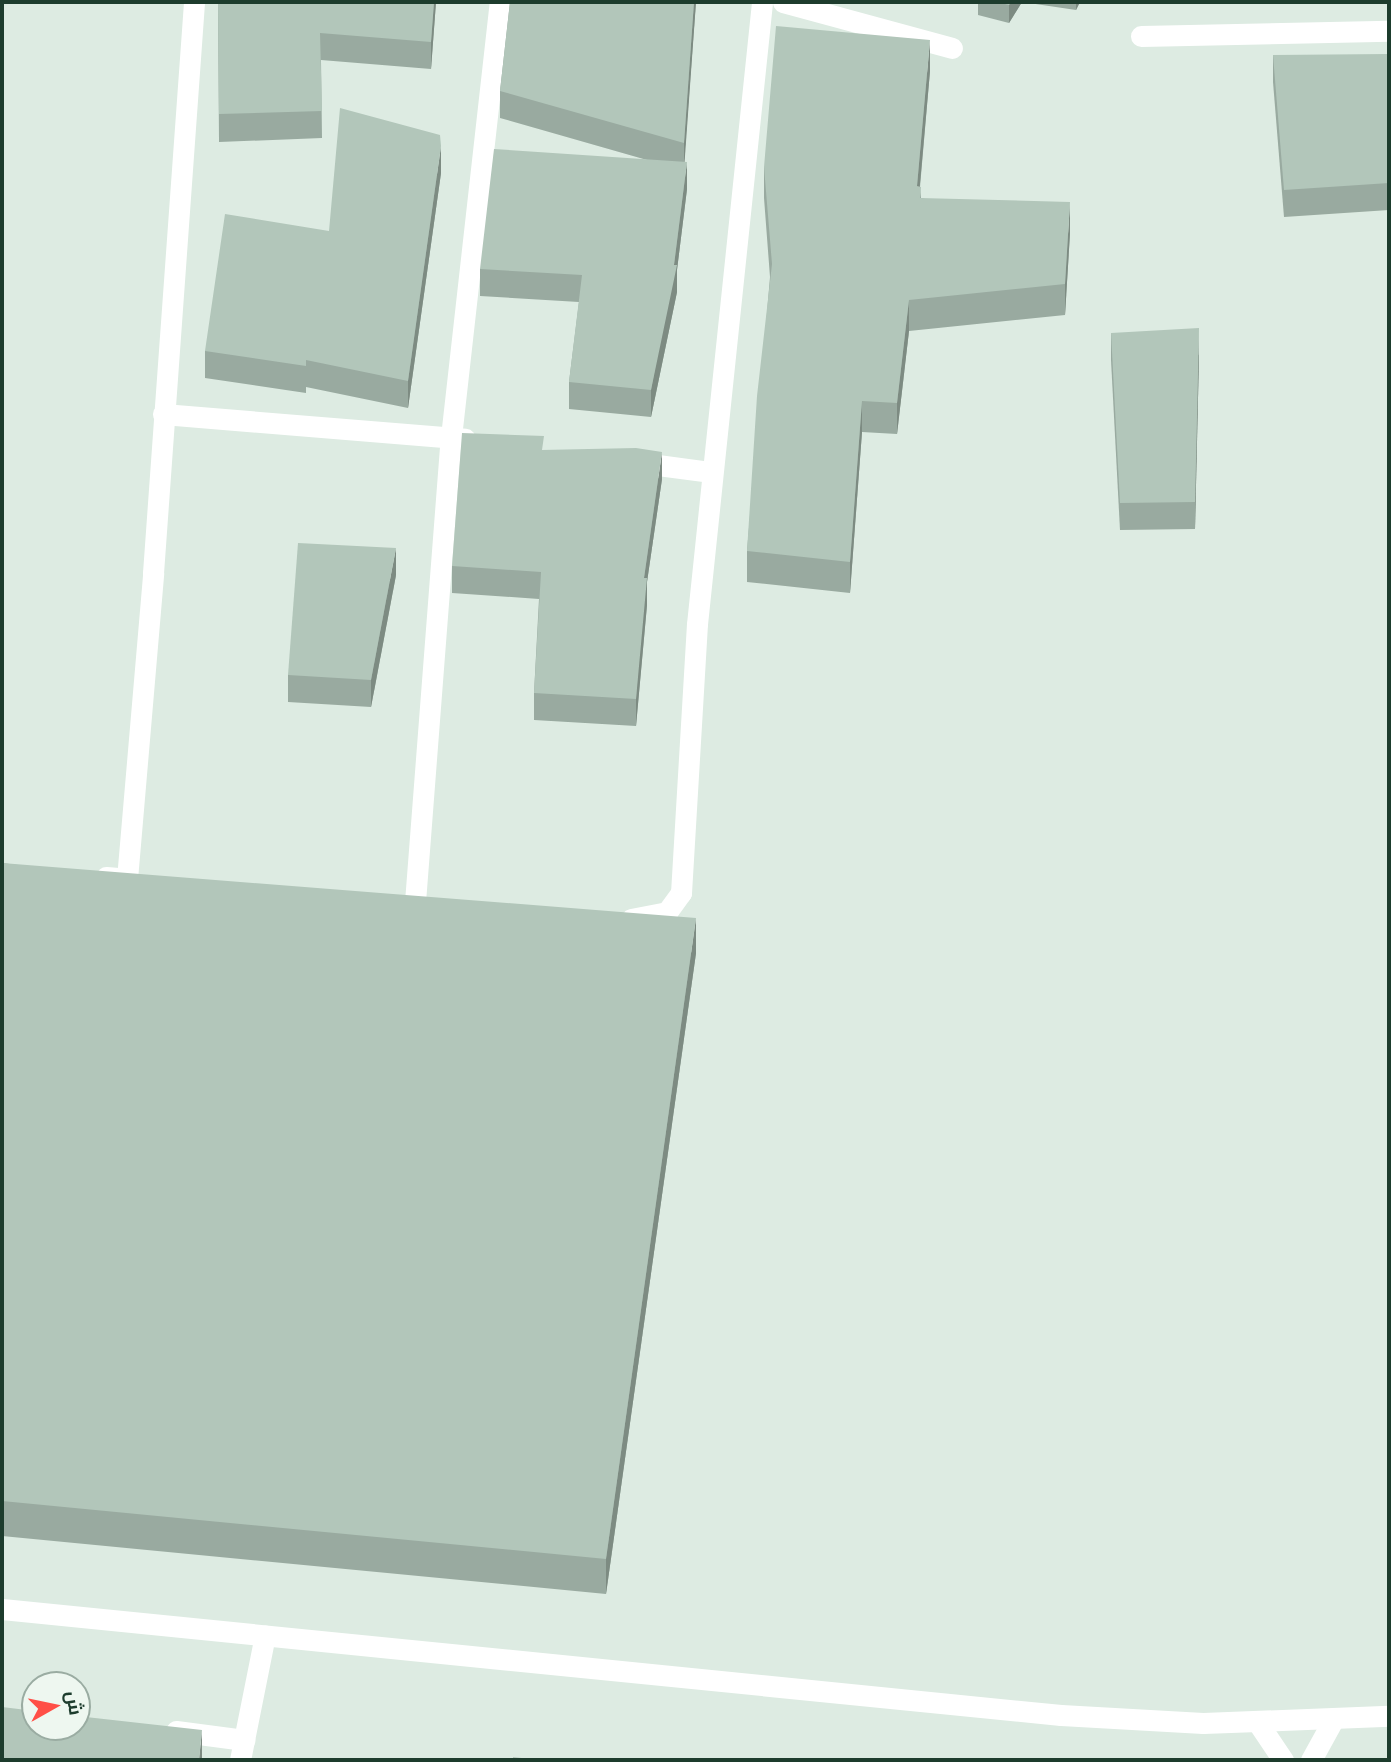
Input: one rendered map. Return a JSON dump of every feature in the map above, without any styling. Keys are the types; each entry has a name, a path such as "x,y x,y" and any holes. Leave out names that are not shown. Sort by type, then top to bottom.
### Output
{"street":[{"path":"127,879 194,2"},
{"path":"415,902 451,437 500,2"},
{"path":"613,918 640,920 667,912 681,893 697,624 762,2"},
{"path":"783,2 952,47"},
{"path":"1141,36 1389,30"},
{"path":"163,414 451,437 492,443"},
{"path":"615,459 711,472"},
{"path":"85,875 154,881"},
{"path":"387,900 441,904"},
{"path":"2,1609 1136,1721 1258,1723 1389,1716"},
{"path":"154,1729 242,1750 265,1635"},
{"path":"1311,1760 1333,1720"},
{"path":"1258,1723 1283,1760"}],"building":[{"path":"218,2 434,2 431,42 320,33 322,111 219,114"},
{"path":"510,2 694,2 684,143 500,91"},
{"path":"776,26 930,40 917,186 921,187 920,198 1070,202 1065,284 909,300 897,403 862,401 850,562 747,551 757,396 772,264 764,167"},
{"path":"1388,54 1389,183 1284,190 1273,55"},
{"path":"340,108 440,135 441,146 408,381 306,360 306,366 205,351 225,214 329,231"},
{"path":"494,149 687,162 674,265 677,265 651,390 569,382 582,275 480,269"},
{"path":"1199,328 1195,502 1120,503 1111,333"},
{"path":"462,433 544,436 542,450 636,448 662,452 644,578 647,578 636,699 534,693 541,572 452,566"},
{"path":"298,543 396,548 371,680 288,675"},
{"path":"2,863 696,918 606,1559 2,1501"},
{"path":"2,1707 21,1709 21,1741 91,1741 91,1718 202,1730 199,1760 2,1760"},
{"path":"513,1757 539,1760 513,1760"}]}
